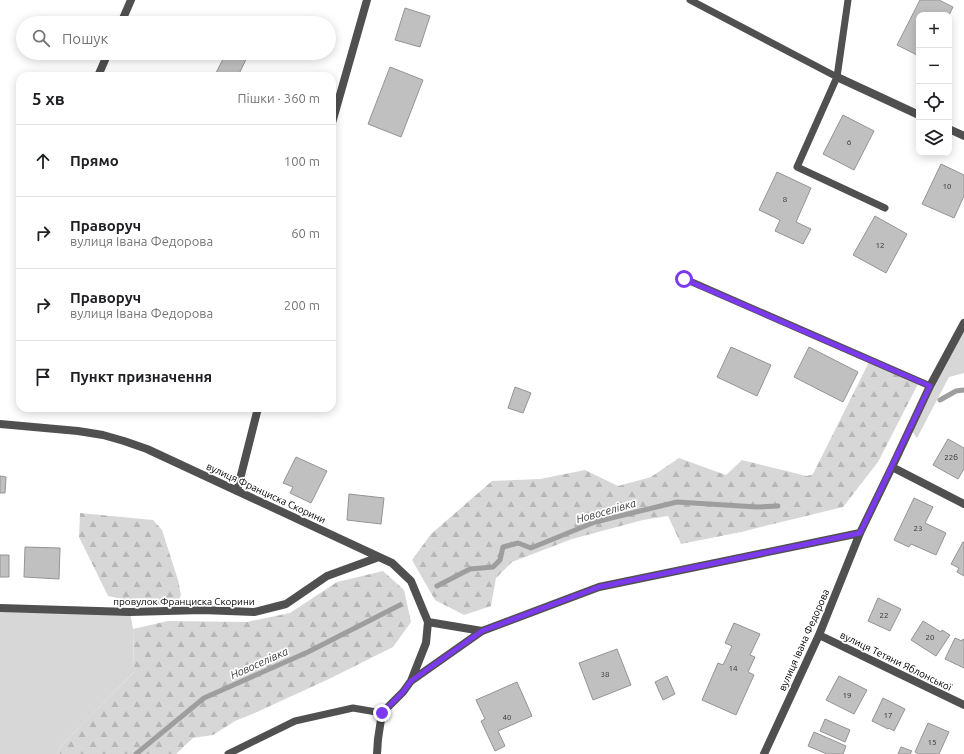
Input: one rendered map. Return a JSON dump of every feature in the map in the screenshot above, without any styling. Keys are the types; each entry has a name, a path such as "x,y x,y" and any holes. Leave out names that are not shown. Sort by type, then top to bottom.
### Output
{"street":[{"path":"124,16 131,0"},
{"path":"336,109 367,0"},
{"path":"100,72 105,60"},
{"path":"837,77 916,114"},
{"path":"952,130 964,136"},
{"name":"вулиця Івана Федорова","path":"764,754 819,635 860,533 930,386 964,323"},
{"path":"237,491 257,412"},
{"name":"вулиця Франциска Скорини","path":"0,424 78,431 104,435 147,449 392,563 411,581 428,622 426,643 411,681"},
{"path":"892,467 964,504"},
{"path":"378,754 378,739 382,713 403,692 411,681 482,631 599,587 860,533"},
{"name":"провулок Франциска Скорини","path":"0,608 130,612 202,610 254,612 286,604 327,576 379,557"},
{"path":"428,622 482,631"},
{"name":"вулиця Тетяни Яблонської","path":"819,635 964,705"}],"lane":[{"path":"690,0 837,77"},
{"path":"848,0 837,77 797,167 885,208"},
{"path":"684,279 930,386"},
{"path":"228,754 295,721 353,708 382,713"}],"green space":[{"path":"964,323 964,373 949,377 917,438 910,428"},
{"path":"870,360 919,382 878,462 843,507 741,532 681,544 668,516 643,520 572,539 512,562 496,578 491,606 464,615 435,600 412,560 431,534 492,481 540,479 585,470 618,486 651,477 679,458 726,475 742,460 807,476 813,474"},
{"path":"80,513 153,520 162,530 178,580 181,595 177,604 150,605 108,596 79,537"},
{"path":"383,571 404,590 411,622 393,647 331,678 235,721 213,735 193,738 176,754 60,754 59,748 134,672 133,629 168,621 247,622 290,613 337,582"},
{"path":"0,608 130,612 133,629 134,672 59,748 60,754 0,754"}],"building":[{"path":"920,0 939,0 953,7 950,12 916,12 916,54 897,45"},
{"path":"405,8 430,16 420,47 395,40"},
{"path":"222,60 246,60 240,72 216,72"},
{"path":"390,67 423,80 401,137 368,124"},
{"path":"843,115 874,131 854,170 823,154"},
{"path":"941,164 964,175 964,196 954,218 922,204"},
{"path":"777,172 811,188 796,222 811,229 803,244 775,231 780,220 759,210"},
{"path":"875,216 907,234 886,273 853,255"},
{"path":"731,347 771,365 757,396 717,377"},
{"path":"809,347 858,372 843,402 794,377"},
{"path":"515,387 531,393 523,413 508,408"},
{"path":"948,439 964,448 964,469 958,479 933,465"},
{"path":"296,457 327,471 311,503 290,493 293,487 283,483"},
{"path":"0,476 6,477 5,493 0,493"},
{"path":"349,494 384,498 381,524 347,520"},
{"path":"914,498 933,507 925,523 946,533 936,555 911,544 909,547 894,540"},
{"path":"963,542 964,576 957,572 959,568 951,564"},
{"path":"25,547 60,548 59,579 24,577"},
{"path":"0,555 9,555 9,577 0,577"},
{"path":"878,598 901,609 890,631 868,621"},
{"path":"923,621 941,632 942,630 950,635 936,656 911,640"},
{"path":"734,623 760,634 750,655 755,657 748,672 754,675 736,715 702,700 718,663 723,665 732,646 725,643"},
{"path":"955,638 962,641 963,639 964,640 964,668 945,659"},
{"path":"617,649 631,685 593,700 579,663"},
{"path":"667,676 675,694 663,700 655,682"},
{"path":"839,676 867,690 854,714 826,700"},
{"path":"517,682 532,716 498,731 505,746 495,751 481,721 485,719 476,700"},
{"path":"883,698 905,709 894,731 872,721"},
{"path":"825,719 850,730 845,742 820,731"},
{"path":"928,723 949,732 939,754 919,754 915,752"},
{"path":"814,732 846,746 843,754 827,754 808,746"},
{"path":"901,747 912,751 910,754 898,754"}],"waterway":[{"name":"Новоселівка","path":"940,400 956,391 964,390"},
{"name":"Новоселівка","path":"437,586 470,569 493,567 500,560 503,547 518,543 531,548 595,522 677,502 757,507 778,506"},
{"name":"Новоселівка","path":"136,754 204,698 308,652 400,605"}],"route":[{"path":"382,713 403,692 411,681 482,631 599,587 860,533 930,386 684,279"}]}
